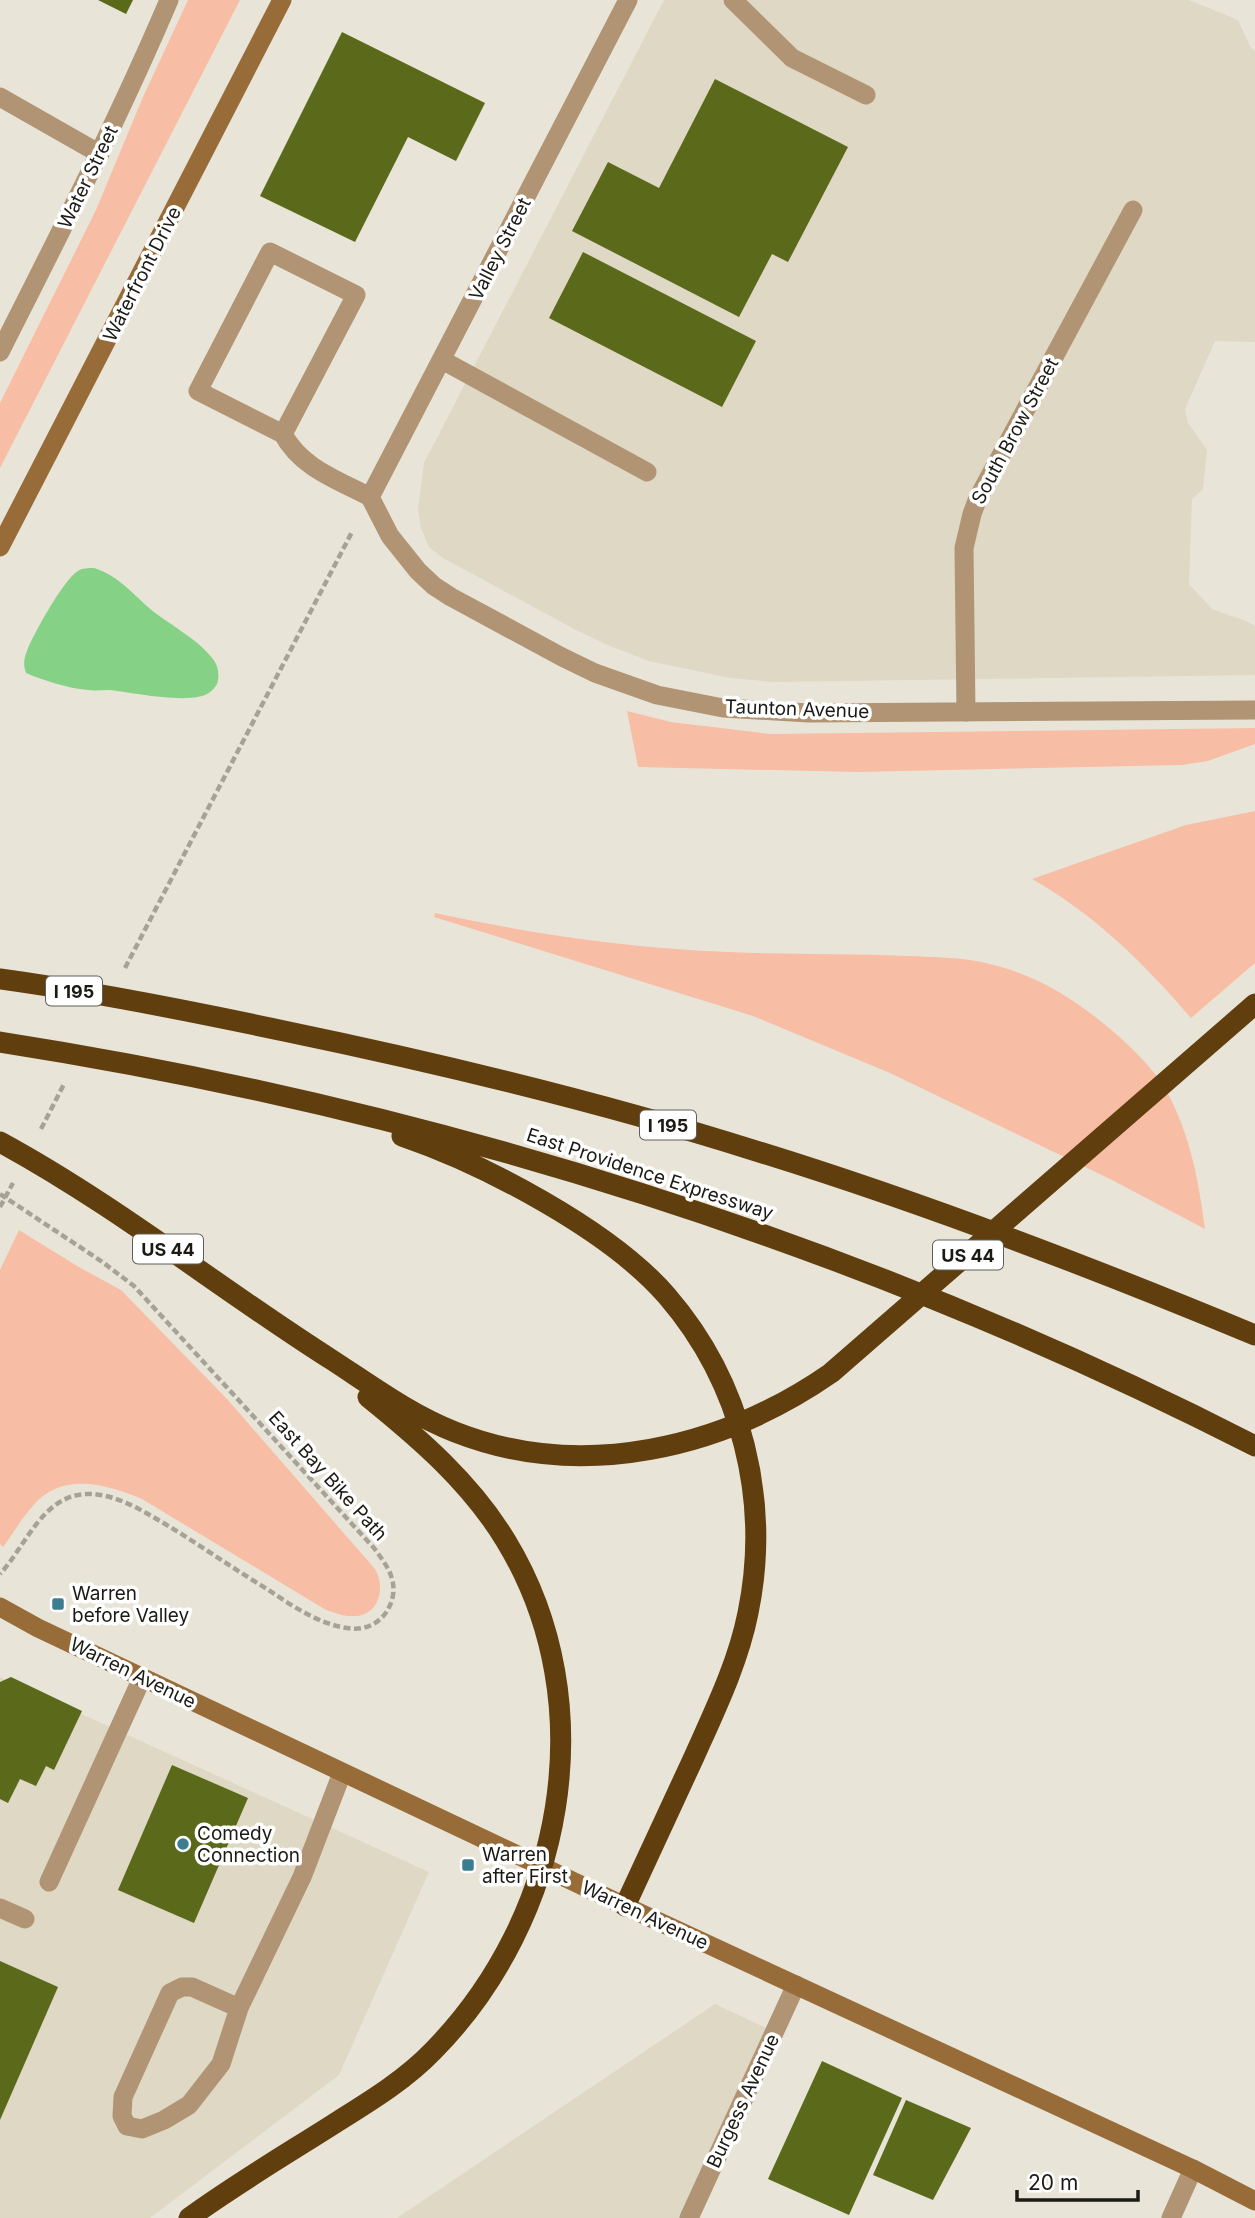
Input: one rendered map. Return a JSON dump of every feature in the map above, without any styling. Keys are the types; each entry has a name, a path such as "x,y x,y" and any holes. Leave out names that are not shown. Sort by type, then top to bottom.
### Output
{"highway":[{"name":"I 195","path":"0,979 148,1004 327,1040 469,1072 612,1109 756,1151 1036,1247 1255,1335"},
{"name":"US 44","path":"0,1142 62,1177 272,1322 420,1417 456,1433 491,1443 564,1455 631,1453 704,1437 773,1410 831,1373 1248,1010"},
{"name":"East Providence Expressway","path":"0,1042 232,1083 387,1120 541,1162 786,1242 885,1279 1019,1334 1255,1446"},
{"path":"287,1097 460,1159 516,1187 592,1232 629,1260 666,1294 690,1324 729,1396 746,1446 754,1505 753,1579 748,1614 739,1647 716,1707 625,1906"},
{"path":"190,2218 364,2105 409,2072 450,2033 476,2002 502,1963 533,1900 554,1814 559,1758 558,1697 550,1654 534,1601 507,1542 469,1490 427,1446 272,1322"}],"main road":[{"name":"Waterfront Drive","path":"0,547 282,0"},
{"name":"Warren Avenue","path":"0,1607 38,1628 342,1773 1193,2169 1255,2201"}],"street":[{"name":"Water Street","path":"0,352 100,154 169,0"},
{"name":"Valley Street","path":"370,497 628,0"},
{"path":"733,0 792,58 866,95"},
{"path":"0,97 100,154"},
{"name":"South Brow Street","path":"966,712 964,565 967,532 972,514 978,498 1133,210"},
{"path":"284,434 356,295 271,252 198,391 284,434 289,445 306,462 370,497"},
{"path":"442,360 648,472"},
{"name":"Taunton Avenue","path":"370,497 390,536 435,586 562,657 626,685 657,695 723,708 765,712 1255,710"},
{"path":"49,1882 142,1678"},
{"path":"239,2007 192,1987 183,1987 170,1993 123,2097 122,2116 127,2126 142,2129 190,2105 221,2064 239,2007 302,1877 342,1773"},
{"path":"0,1908 25,1919"},
{"name":"Burgess Avenue","path":"689,2218 796,1985"},
{"path":"1171,2218 1193,2169"}],"path":[{"path":"121,975 370,497"},
{"path":"38,1134 70,1073"},
{"path":"0,1207 19,1171"},
{"name":"East Bay Bike Path","path":"0,1194 127,1279 150,1302 374,1548 393,1578 393,1598 386,1613 372,1626 349,1629 332,1625 296,1607 156,1518 97,1494 72,1496 48,1510 0,1574"}],"shaded area":[{"path":"188,0 240,0 0,468 0,403 96,210 143,97"},
{"path":"664,0 1189,0 1238,20 1255,51 1255,342 1215,341 1185,409 1188,423 1207,450 1203,489 1192,499 1189,584 1212,609 1255,626 1255,675 774,682 730,678 649,661 610,646 443,558 429,547 421,528 418,510 424,463"},
{"path":"94,568 112,576 207,652 215,661 218,671 217,684 212,690 202,696 190,698 161,697 72,688 26,673 24,662 27,651 57,596 78,571"},
{"path":"627,711 671,722 770,734 1255,728 1255,744 1208,761 1182,765 857,772 638,767"},
{"path":"1255,811 1255,963 1191,1018 1118,941 1077,908 1032,879 1186,825"},
{"path":"435,913 544,934 654,947 750,953 959,959 1015,971 1050,987 1099,1020 1137,1054 1162,1084 1188,1141 1205,1229 1110,1179 890,1073 753,1016 434,917"},
{"path":"19,1230 121,1290 227,1399 375,1569 380,1592 375,1606 363,1615 350,1616 326,1610 142,1499 99,1485 56,1488 28,1512 3,1547 0,1544 0,1270"},
{"path":"0,1677 429,1872 339,2075 150,2218 0,2218"},
{"path":"715,2004 781,2035 691,2218 397,2218"}],"building":[{"path":"98,0 133,0 126,14"},
{"path":"342,32 485,103 456,161 408,137 355,242 260,196"},
{"path":"715,79 848,147 788,262 772,254 739,317 572,231 608,162 659,188"},
{"path":"583,252 756,341 722,407 549,318"},
{"path":"11,1677 82,1711 54,1770 46,1766 36,1786 20,1779 8,1803 0,1799 0,1682"},
{"name":"Comedy Connection","path":"172,1765 248,1798 194,1923 118,1890"},
{"path":"0,1961 58,1987 0,2120"},
{"path":"822,2061 902,2098 849,2215 768,2179"},
{"path":"906,2100 971,2128 933,2200 873,2175"}],"place":[{"name":"Warren before Valley","path":"58,1604"},
{"name":"Comedy Connection","path":"183,1844"},
{"name":"Warren after First","path":"468,1865"}]}
